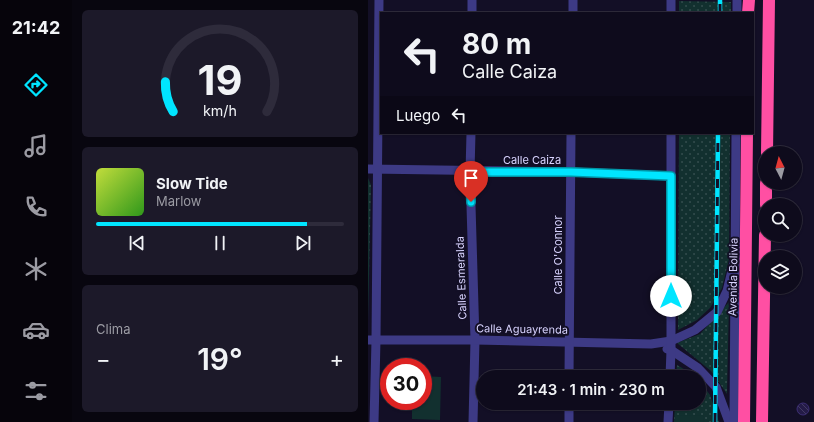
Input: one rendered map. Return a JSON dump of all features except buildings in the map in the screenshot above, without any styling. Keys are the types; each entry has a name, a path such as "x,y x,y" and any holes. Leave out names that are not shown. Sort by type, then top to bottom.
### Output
{"highway":[{"path":"748,12 749,0"},
{"path":"766,146 769,0"},
{"name":"Avenida Bolivia","path":"744,422 747,134"},
{"path":"762,422 765,242"}],"street":[{"path":"374,422 372,340 378,169 379,0"},
{"path":"472,0 472,12"},
{"path":"573,0 573,12"},
{"path":"671,0 671,12"},
{"path":"737,0 737,12"},
{"name":"Calle Esmeralda","path":"471,134 470,172 475,340 473,422"},
{"name":"Calle O'Connor","path":"569,370 571,134"},
{"path":"670,370 671,134"},
{"path":"734,422 736,134"},
{"name":"Calle Caiza","path":"368,169 470,172 571,172 671,176"},
{"name":"Calle Aguayrenda","path":"372,340 475,340 671,345 695,330 717,312 727,290 735,258"},
{"path":"671,345 698,368 716,387 729,422"},
{"path":"569,410 569,422"},
{"path":"668,422 669,410"}],"green space":[{"path":"679,1 731,2 731,12 679,12"},
{"path":"679,134 730,134 729,259 722,288 710,308 697,320 678,330"},
{"path":"368,178 371,185 368,321"},
{"path":"729,302 727,394 711,371 677,343 700,334"},
{"path":"677,365 685,370 677,370"},
{"path":"432,376 441,377 440,420 412,419 412,410 432,410"},
{"path":"706,390 710,395 719,422 674,422 675,410 706,410"},
{"path":"676,415 704,416 703,422 675,422"}],"railway":[{"path":"720,0 720,12"},
{"path":"715,422 718,134"}],"route":[{"path":"471,202 470,172 571,172 671,176 671,296"}]}
